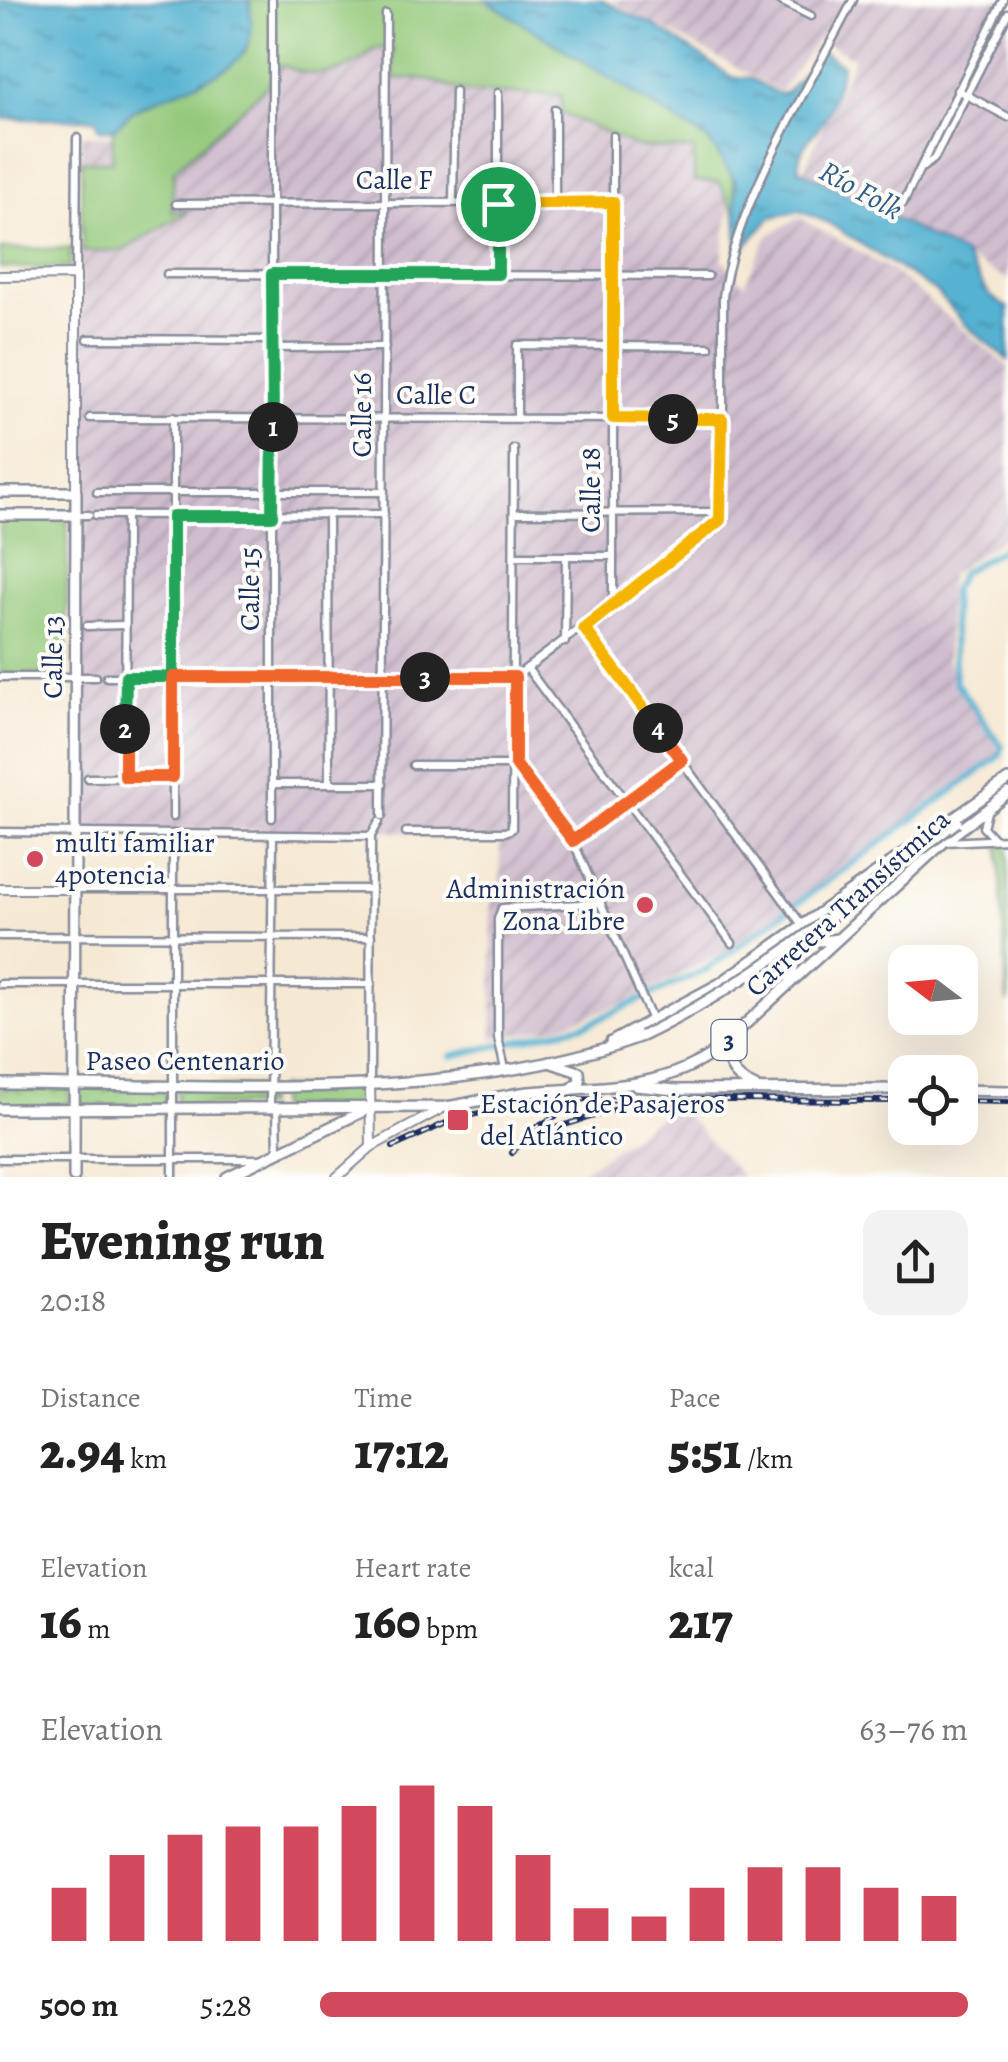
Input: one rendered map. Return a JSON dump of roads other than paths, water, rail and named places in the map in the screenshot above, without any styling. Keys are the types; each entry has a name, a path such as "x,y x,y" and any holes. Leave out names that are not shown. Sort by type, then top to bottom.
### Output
{"main road":[{"path":"0,492 76,492"},
{"name":"Calle 13","path":"74,1177 76,492"},
{"path":"0,515 76,515"},
{"path":"596,1050 774,948 1008,781"},
{"name":"Carretera Transístmica","path":"370,1084 434,1081 504,1064 542,1062 642,1036 696,1010 778,958 1008,781"},
{"name":"Carretera Transístmica","path":"370,1108 445,1107 513,1094 636,1086 693,1067 737,1033 944,842 1008,793"},
{"path":"802,926 820,941 838,939"},
{"path":"774,948 790,948 797,955 784,988"},
{"path":"737,1033 728,1062 741,1082 757,1088"},
{"path":"542,1062 577,1070 580,1080 568,1091"},
{"name":"Paseo Centenario","path":"0,1084 370,1084"},
{"path":"636,1086 888,1089"},
{"path":"978,1090 1008,1091"},
{"path":"227,1177 370,1108"},
{"name":"Paseo Centenario","path":"0,1109 370,1108"}],"street":[{"name":"Calle 15","path":"272,0 272,818"},
{"path":"779,0 810,16"},
{"path":"107,677 515,677 714,528 723,512 727,268 742,223 853,0"},
{"path":"903,203 1003,0"},
{"path":"922,168 934,159 1008,12"},
{"name":"Calle 16","path":"371,1147 371,836 380,819 384,784 386,14"},
{"path":"957,90 1008,117"},
{"path":"453,202 455,91"},
{"path":"498,93 498,274"},
{"path":"555,109 555,202"},
{"name":"Calle 18","path":"612,136 613,605"},
{"name":"Calle 13","path":"76,492 83,418 76,275 77,138"},
{"name":"Calle F","path":"176,204 613,202"},
{"path":"167,274 708,276"},
{"path":"0,276 76,275"},
{"path":"82,339 385,347"},
{"path":"517,418 517,346 709,346"},
{"path":"173,417 173,817"},
{"name":"Calle C","path":"83,418 722,419"},
{"path":"406,832 505,832 512,828 514,449"},
{"path":"76,492 384,492"},
{"path":"514,513 723,512"},
{"path":"76,515 384,514"},
{"path":"328,515 329,784"},
{"path":"125,777 126,516"},
{"path":"514,556 613,556"},
{"path":"565,642 566,556"},
{"path":"86,626 126,625"},
{"path":"584,628 802,926"},
{"path":"527,668 732,943"},
{"path":"0,677 96,677"},
{"path":"573,841 682,760"},
{"path":"413,765 515,764"},
{"path":"515,764 573,841 651,1016"},
{"path":"88,778 173,777"},
{"path":"272,784 384,784"},
{"path":"995,840 983,827 996,803"},
{"path":"0,832 371,836"},
{"path":"173,834 173,1177"},
{"path":"272,835 270,1084 278,1151"},
{"path":"944,842 1008,838"},
{"path":"0,888 371,889"},
{"path":"504,1064 498,1038 498,918 502,908 601,903"},
{"path":"0,936 371,937"},
{"path":"0,984 371,984"},
{"path":"337,1177 371,1147 445,1107"},
{"path":"0,1159 260,1159"}],"water":[{"path":"0,0 250,0 250,36 247,47 228,67 137,108 113,129 99,129 96,119 3,119"},
{"path":"486,0 601,0 652,24 732,77 750,78 779,94 786,93 807,69 817,48 842,65 828,113 802,151 799,169 964,255 990,296 1008,308 1008,360 968,327 936,292 827,222 800,211 771,217 738,254 735,180 709,141"}],"waterway":[{"path":"451,1056 588,1024 707,969 1000,756 1002,747 955,681 952,591 962,572 1008,546"}],"railway":[{"path":"393,1147 455,1119 538,1099 888,1101"},
{"path":"978,1101 1008,1102"},
{"path":"555,1128 617,1109"},
{"path":"512,1153 530,1131 566,1110"}],"place":[{"name":"multi familiar 4potencia","path":"35,859"},
{"name":"Administración Zona Libre","path":"645,905"},
{"name":"Estación de Pasajeros del Atlántico","path":"458,1120"}],"water label":[{"name":"Río Folk","path":"861,190"}]}
